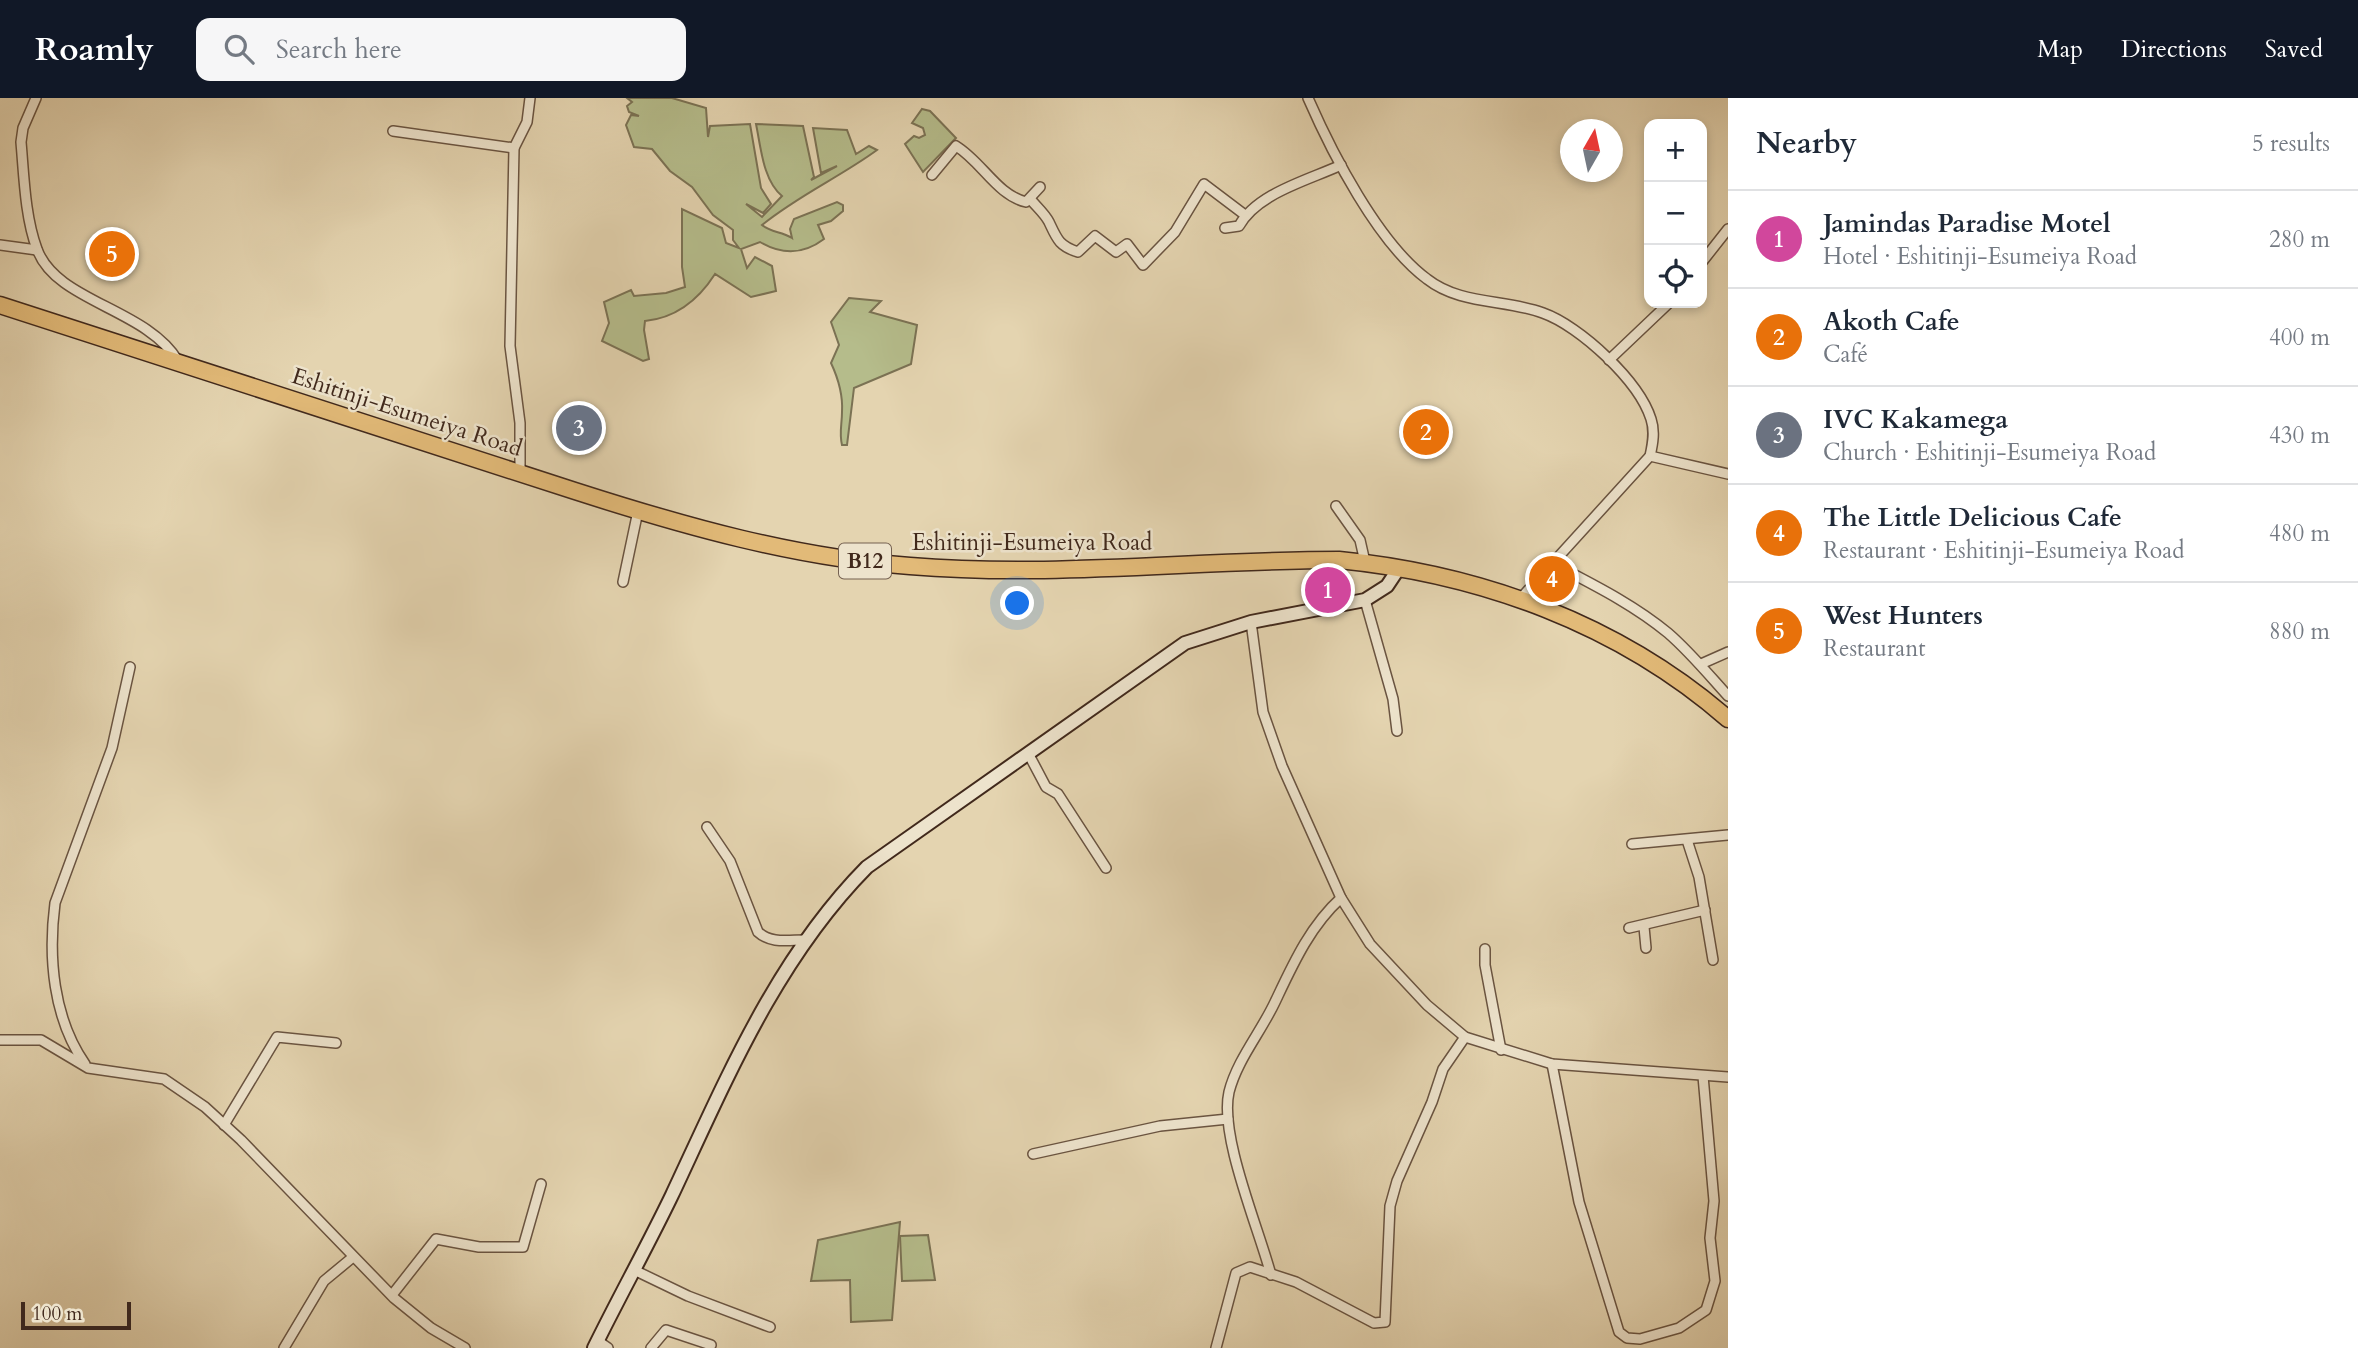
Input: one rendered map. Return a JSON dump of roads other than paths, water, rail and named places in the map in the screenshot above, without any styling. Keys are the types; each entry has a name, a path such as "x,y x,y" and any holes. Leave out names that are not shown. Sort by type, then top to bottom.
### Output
{"highway":[{"name":"Eshitinji-Esumeiya Road","path":"0,305 638,511 724,536 908,566 1002,569 1286,560 1365,562 1399,568 1521,598 1584,624 1636,651 1684,682 1728,719"}],"street":[{"path":"36,98 23,128 21,142 37,250 66,285 141,325 168,344 178,362"},
{"path":"520,472 520,423 510,346 514,148 527,122 530,98"},
{"path":"1308,98 1341,165 1393,244 1423,277 1450,293 1547,314 1580,334 1609,360 1647,410 1653,430 1650,456 1521,598"},
{"path":"393,131 514,148"},
{"path":"932,175 956,146 968,153 1006,194 1026,202 1031,200 1040,187"},
{"path":"1226,228 1240,226 1245,215 1268,199 1341,165"},
{"path":"1031,200 1048,220 1054,237 1064,248 1079,251 1096,236 1116,252 1127,244 1143,265 1175,232 1204,184 1245,215"},
{"path":"1707,256 1728,229"},
{"path":"0,246 37,250"},
{"path":"1609,360 1664,308"},
{"path":"1650,456 1728,474"},
{"path":"1336,506 1360,540 1365,562"},
{"path":"623,582 638,511"},
{"path":"1552,563 1636,609 1702,664 1728,696"},
{"path":"600,1346 735,1060 805,940 829,908 867,867 1185,643 1251,622 1365,600 1387,586 1399,568"},
{"path":"1365,600 1393,699 1397,731"},
{"path":"1251,622 1263,712 1282,766 1340,898 1370,944 1427,1005 1465,1037 1552,1064 1728,1077"},
{"path":"1702,664 1728,652"},
{"path":"88,1068 74,1048 62,1021 52,954 53,921 55,902 112,748 130,667"},
{"path":"1028,753 1046,787 1058,793 1106,868"},
{"path":"707,827 730,861 758,932 765,939 776,941 805,940"},
{"path":"1632,845 1728,835"},
{"path":"1687,840 1705,910 1713,960"},
{"path":"1271,1275 1237,1162 1228,1119 1229,1091 1239,1066 1322,915 1340,898"},
{"path":"1629,928 1705,910"},
{"path":"1644,926 1646,948"},
{"path":"1485,949 1485,965 1501,1050"},
{"path":"225,1125 278,1037 336,1043"},
{"path":"1216,1348 1236,1273 1250,1267 1296,1282 1374,1323 1385,1322 1390,1206 1397,1181 1432,1102 1443,1069 1465,1037"},
{"path":"0,1040 41,1040 88,1068 164,1079 205,1107 225,1125 392,1295 430,1328 465,1348"},
{"path":"1552,1064 1579,1202 1619,1332 1627,1338 1640,1339 1679,1328 1706,1310 1715,1281 1710,1238 1714,1200 1703,1076"},
{"path":"1033,1154 1160,1126 1228,1119"},
{"path":"392,1295 436,1239 479,1247 523,1247 541,1184"},
{"path":"284,1348 324,1281 353,1257"},
{"path":"634,1270 688,1296 770,1327"},
{"path":"651,1348 666,1330 712,1345"}],"place":[{"name":"West Hunters","path":"112,254"},
{"name":"IVC Kakamega","path":"579,428"},
{"name":"Akoth Cafe","path":"1426,432"},
{"name":"The Little Delicious Cafe","path":"1552,579"},
{"name":"Jamindas Paradise Motel","path":"1328,590"}]}
